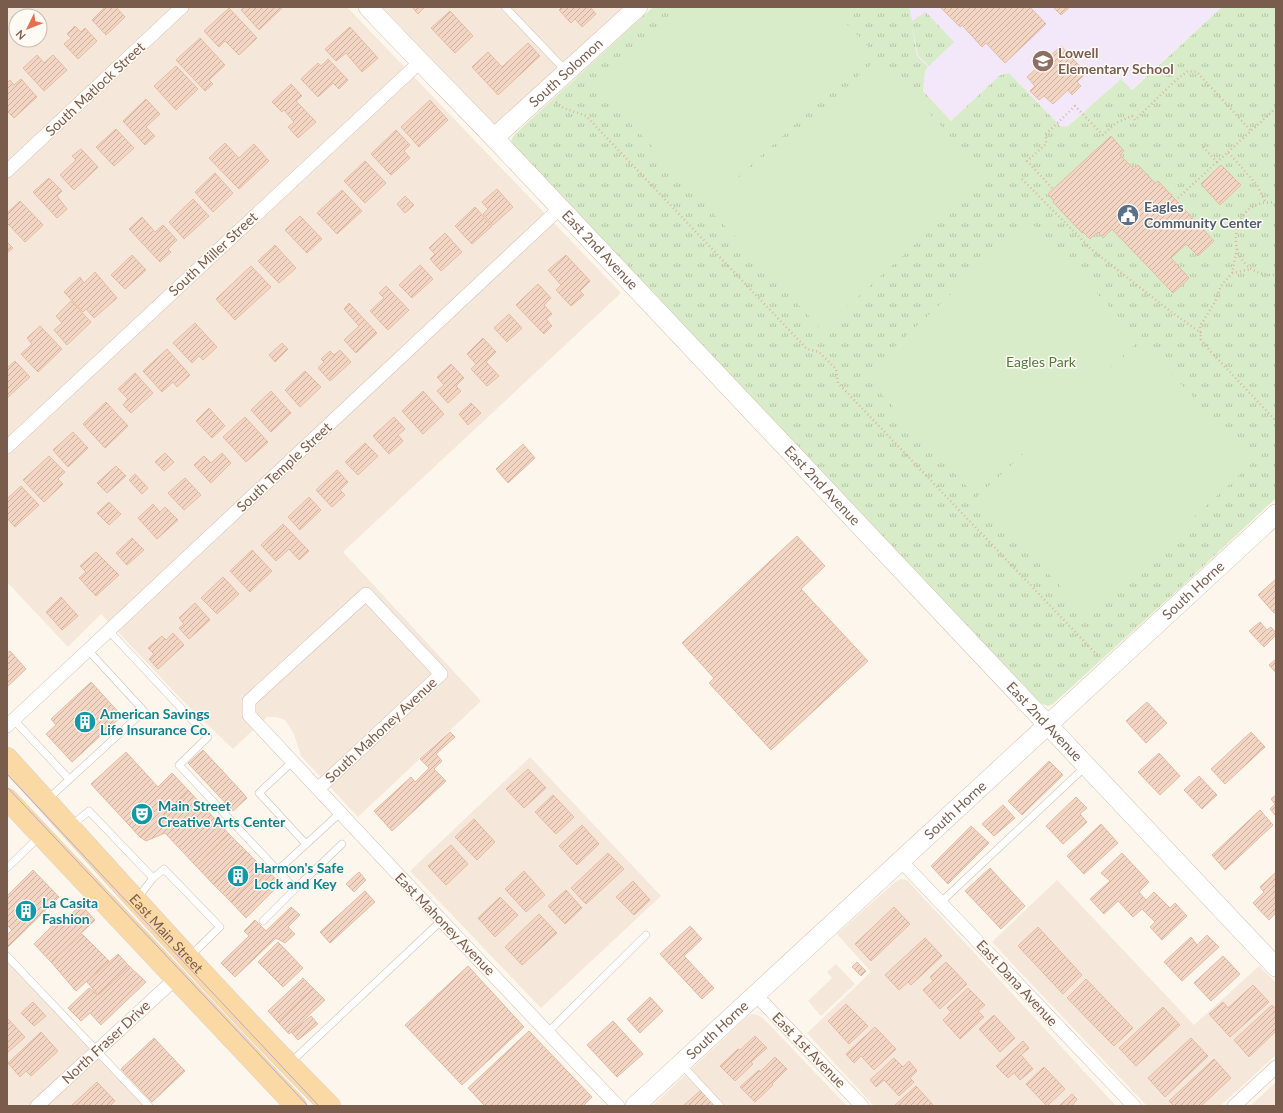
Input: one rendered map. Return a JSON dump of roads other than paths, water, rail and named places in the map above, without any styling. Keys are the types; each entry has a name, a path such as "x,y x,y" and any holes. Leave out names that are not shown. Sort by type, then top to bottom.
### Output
{"main road":[{"name":"East Main Street","path":"7,758 188,958 330,1106"},
{"name":"East Main Street","path":"7,799 296,1106"}],"street":[{"name":"South Matlock Street","path":"7,171 182,7"},
{"name":"East 2nd Avenue","path":"368,7 824,486 1276,967"},
{"name":"South Solomon","path":"494,138 638,7"},
{"name":"South Miller Street","path":"7,447 420,62"},
{"name":"South Temple Street","path":"10,723 560,208"},
{"name":"South Horne","path":"635,1106 1276,514"},
{"name":"South Mahoney Avenue","path":"273,741 249,715 249,701 366,594 441,674 318,789"},
{"name":"East Mahoney Avenue","path":"273,741 618,1106"},
{"name":"East Dana Avenue","path":"900,860 1134,1106"},
{"name":"North Fraser Drive","path":"37,1106 175,979"},
{"name":"East 1st Avenue","path":"755,994 862,1106"},
{"path":"1234,1106 1276,1067"}],"lane":[{"path":"505,7 567,72"},
{"path":"109,631 208,736 179,765 295,889"},
{"path":"46,801 144,711 88,650"},
{"path":"10,723 69,779"},
{"path":"292,762 259,793 306,844"},
{"path":"941,902 1086,766"},
{"path":"70,827 89,811 153,878"},
{"path":"278,870 340,813"},
{"path":"7,868 41,835"},
{"path":"263,921 342,844"},
{"path":"136,900 153,878 164,869 220,927 188,958"},
{"path":"289,1064 442,920"},
{"path":"548,1032 646,934"},
{"path":"7,956 148,1106"},
{"path":"681,1064 720,1106"}],"tram line":[{"path":"7,774 319,1106"},
{"path":"7,787 308,1106"}],"place":[{"name":"Lowell Elementary School","path":"1043,61"},
{"name":"Eagles Community Center","path":"1128,215"},
{"name":"American Savings Life Insurance Co.","path":"85,722"},
{"name":"Main Street Creative Arts Center","path":"142,814"},
{"name":"Harmon's Safe Lock and Key","path":"238,876"},
{"name":"La Casita Fashion","path":"26,911"}],"park label":[{"name":"Eagles Park","path":"1041,362"}]}
